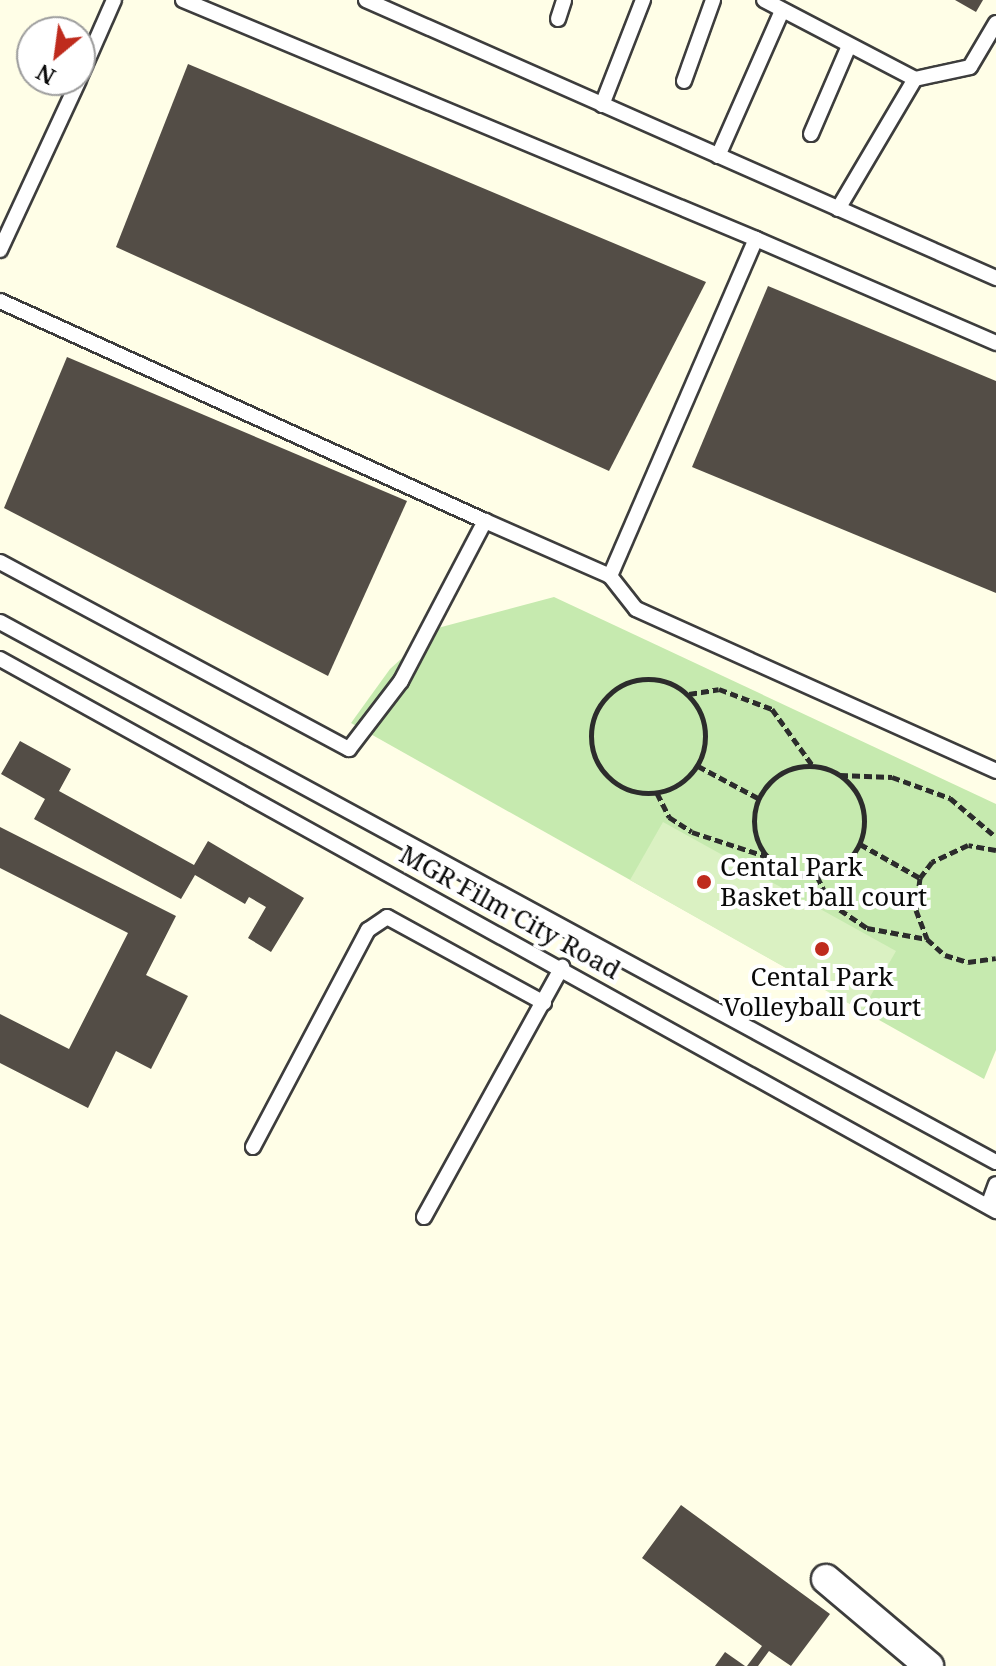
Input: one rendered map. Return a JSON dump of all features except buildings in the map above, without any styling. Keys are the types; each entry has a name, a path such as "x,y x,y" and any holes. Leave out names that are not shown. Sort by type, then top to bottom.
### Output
{"street":[{"path":"826,1579 929,1666"}],"lane":[{"path":"96,40 114,0"},
{"path":"183,0 756,239 996,343"},
{"path":"366,0 996,278"},
{"path":"558,19 564,0"},
{"path":"602,105 643,0"},
{"path":"684,81 713,0"},
{"path":"764,0 848,48 915,79 970,67 996,23"},
{"path":"718,156 782,11"},
{"path":"811,134 848,48"},
{"path":"838,209 915,79"},
{"path":"0,250 71,96"},
{"path":"610,576 756,239"},
{"path":"0,301 610,576 636,609 996,771"},
{"path":"0,562 349,749 401,681 485,521"},
{"path":"0,622 996,1162"},
{"name":"MGR Film City Road","path":"0,659 562,967 992,1208"},
{"path":"253,1147 368,930 387,917 544,1003"},
{"path":"424,1217 562,967"},
{"path":"992,1208 996,1184"}],"path":[{"path":"666,681 689,694 706,728 698,766 657,793 631,791 608,778 594,757 590,731 598,706 616,687 666,681"},
{"path":"689,694 719,689 772,709 813,766 840,775 892,777 950,798 996,837"},
{"path":"698,766 758,798"},
{"path":"766,856 753,818 758,798 771,780 813,766"},
{"path":"657,793 669,817 692,832 766,856 780,869 817,876 842,864 860,844 862,806 840,775"},
{"path":"860,844 920,878"},
{"path":"927,939 916,910 920,878 949,850 996,850"},
{"path":"817,876 843,914 883,935 927,939 968,962 996,958"}],"green space":[{"path":"554,597 996,804 996,1050 984,1079 351,723 390,669 434,629"},
{"path":"663,822 896,951 862,1011 630,880"}],"place":[{"name":"Cental Park Basket ball court","path":"704,882"},
{"name":"Cental Park Volleyball Court","path":"822,949"}]}
